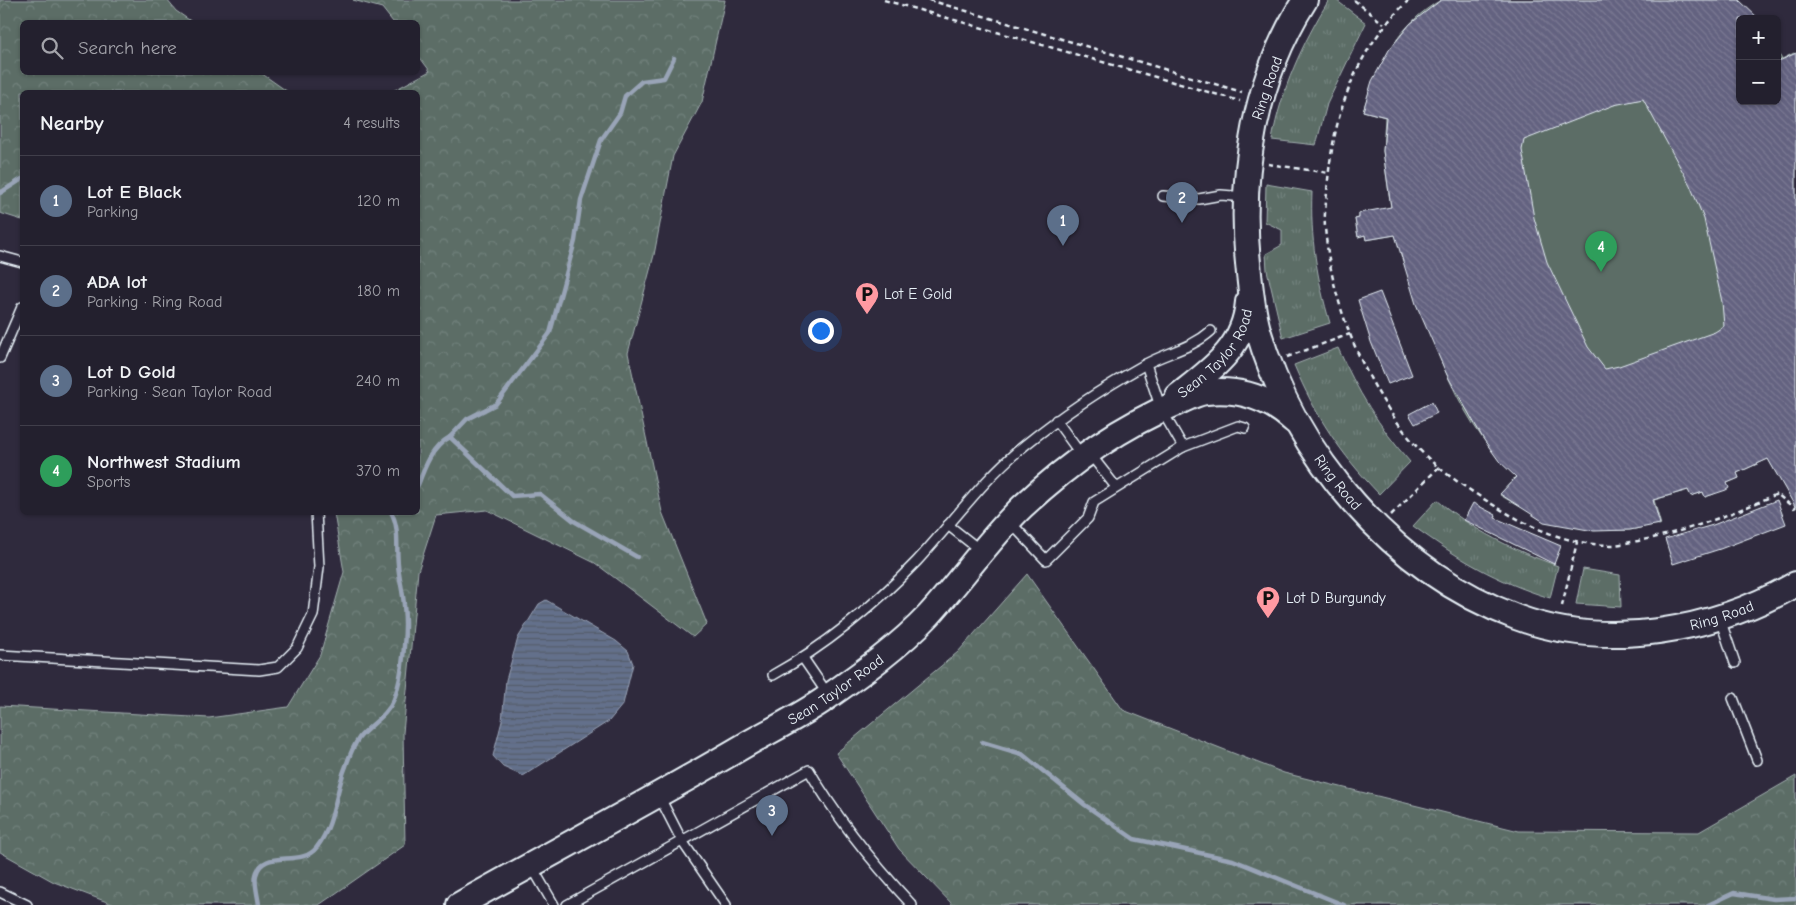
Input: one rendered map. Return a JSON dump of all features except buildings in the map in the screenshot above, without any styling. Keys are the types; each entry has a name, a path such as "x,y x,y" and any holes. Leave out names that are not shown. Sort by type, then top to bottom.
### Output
{"main road":[{"name":"Ring Road","path":"1305,0 1271,67 1254,121 1245,196 1244,228 1250,287 1258,328 1270,363 1298,426 1322,462 1359,509 1380,531 1410,556 1466,593 1517,617 1567,629 1612,634 1660,631 1698,625 1776,596 1796,584"},
{"name":"Sean Taylor Road","path":"1161,409 1206,374 1237,341 1246,324 1250,287"},
{"name":"Sean Taylor Road","path":"458,905 659,796 829,696 895,646 929,614 981,551 1009,521 1085,454 1121,429 1161,409 1204,392 1254,394 1270,403 1298,426"}],"lane":[{"path":"1163,196 1199,198 1221,195 1245,196"},
{"path":"0,256 20,261"},
{"path":"0,358 20,312"},
{"path":"773,675 803,658 863,613 918,560 993,472 1056,420 1146,364 1198,343 1211,331"},
{"path":"1146,364 1161,409 1183,447"},
{"path":"1056,420 1116,487"},
{"path":"1009,521 1046,560 1088,518 1094,502 1116,487 1183,447 1238,426 1245,428"},
{"path":"0,655 259,670 278,667 298,648 313,615 319,567 316,515"},
{"path":"948,525 981,551"},
{"path":"1720,618 1735,663"},
{"path":"803,658 829,696"},
{"path":"1733,698 1757,760"},
{"path":"568,905 808,770 826,800 851,834 912,905"},
{"path":"659,796 682,841 726,905"},
{"path":"530,865 554,905"},
{"path":"0,892 27,905"}],"path":[{"path":"884,0 1240,100"},
{"path":"929,0 1242,92"},
{"path":"1354,0 1385,24"},
{"path":"1409,0 1385,24 1357,66 1339,117 1329,173 1325,226 1333,276 1350,334 1367,372 1389,410 1412,442 1439,466 1507,514 1546,533 1577,542 1612,545 1660,537 1744,509 1777,494 1794,508 1796,507"},
{"path":"1264,164 1329,173"},
{"path":"1286,357 1350,334"},
{"path":"1391,515 1439,466"},
{"path":"1562,606 1577,542"}],"green space":[{"path":"0,0 167,0 176,11 189,20 20,20 20,75 264,75 285,90 20,90 20,219 0,213"},
{"path":"353,0 725,0 702,102 673,156 654,255 628,353 662,512 707,624 693,637 595,563 487,510 436,515 418,571 403,733 405,845 319,905 115,905 54,882 0,852 0,706 209,718 288,707 320,655 344,572 334,515 420,515 420,90 395,90 430,71 420,58 420,20 391,20 382,8"},
{"path":"1329,0 1336,0 1366,23 1327,104 1316,145 1272,140 1281,103 1301,50"},
{"path":"1441,0 1739,0 1752,15 1736,15 1736,105 1781,105 1781,58 1782,59 1794,53 1796,55 1791,498 1768,459 1737,473 1739,478 1727,483 1711,484 1714,494 1705,497 1703,492 1691,496 1688,490 1654,500 1661,525 1631,530 1591,529 1560,523 1531,512 1500,495 1516,476 1493,451 1473,424 1456,395 1429,331 1395,235 1366,240 1365,235 1358,237 1355,219 1359,218 1359,213 1391,208 1383,151 1385,117 1363,111 1375,78 1391,48 1401,34 1426,10"},
{"path":"1266,184 1312,192 1315,258 1330,323 1283,338 1267,270 1266,254 1282,245 1282,230 1265,222"},
{"path":"1338,348 1370,408 1388,435 1410,462 1379,494 1352,464 1330,434 1302,384 1294,365"},
{"path":"1437,500 1465,521 1495,539 1558,566 1550,598 1512,584 1478,568 1413,526"},
{"path":"1583,569 1620,575 1621,607 1576,604"},
{"path":"1027,574 1123,710 1284,773 1519,831 1699,832 1796,776 1796,905 953,905 899,849 836,753 958,652"}],"water":[{"path":"546,600 616,641 628,651 633,664 623,704 609,721 523,776 503,767 493,756 502,721 506,680 518,638 539,604"}],"waterway":[{"path":"450,437 467,419 496,404 550,333 575,241 581,200 601,140 620,113 625,96 642,81 664,78 674,58"},
{"path":"0,193 20,180"},
{"path":"420,480 426,464 438,446 450,437 512,496 540,494 574,521 637,557"},
{"path":"259,905 256,875 260,867 266,862 274,860 302,857 317,847 328,828 342,776 355,744 363,733 383,716 394,699 402,666 405,615 398,564 397,531 392,515"},
{"path":"982,742 1022,754 1085,805 1134,839 1233,860 1344,905"},
{"path":"1708,905 1734,893 1774,899 1796,898"}],"place":[{"name":"ADA lot","path":"1182,223"},
{"name":"Lot E Black","path":"1063,246"},
{"name":"Northwest Stadium","path":"1601,272"},
{"name":"Lot E Gold","path":"867,315"},
{"name":"Lot D Burgundy","path":"1268,619"},
{"name":"Lot D Gold","path":"772,836"}]}
